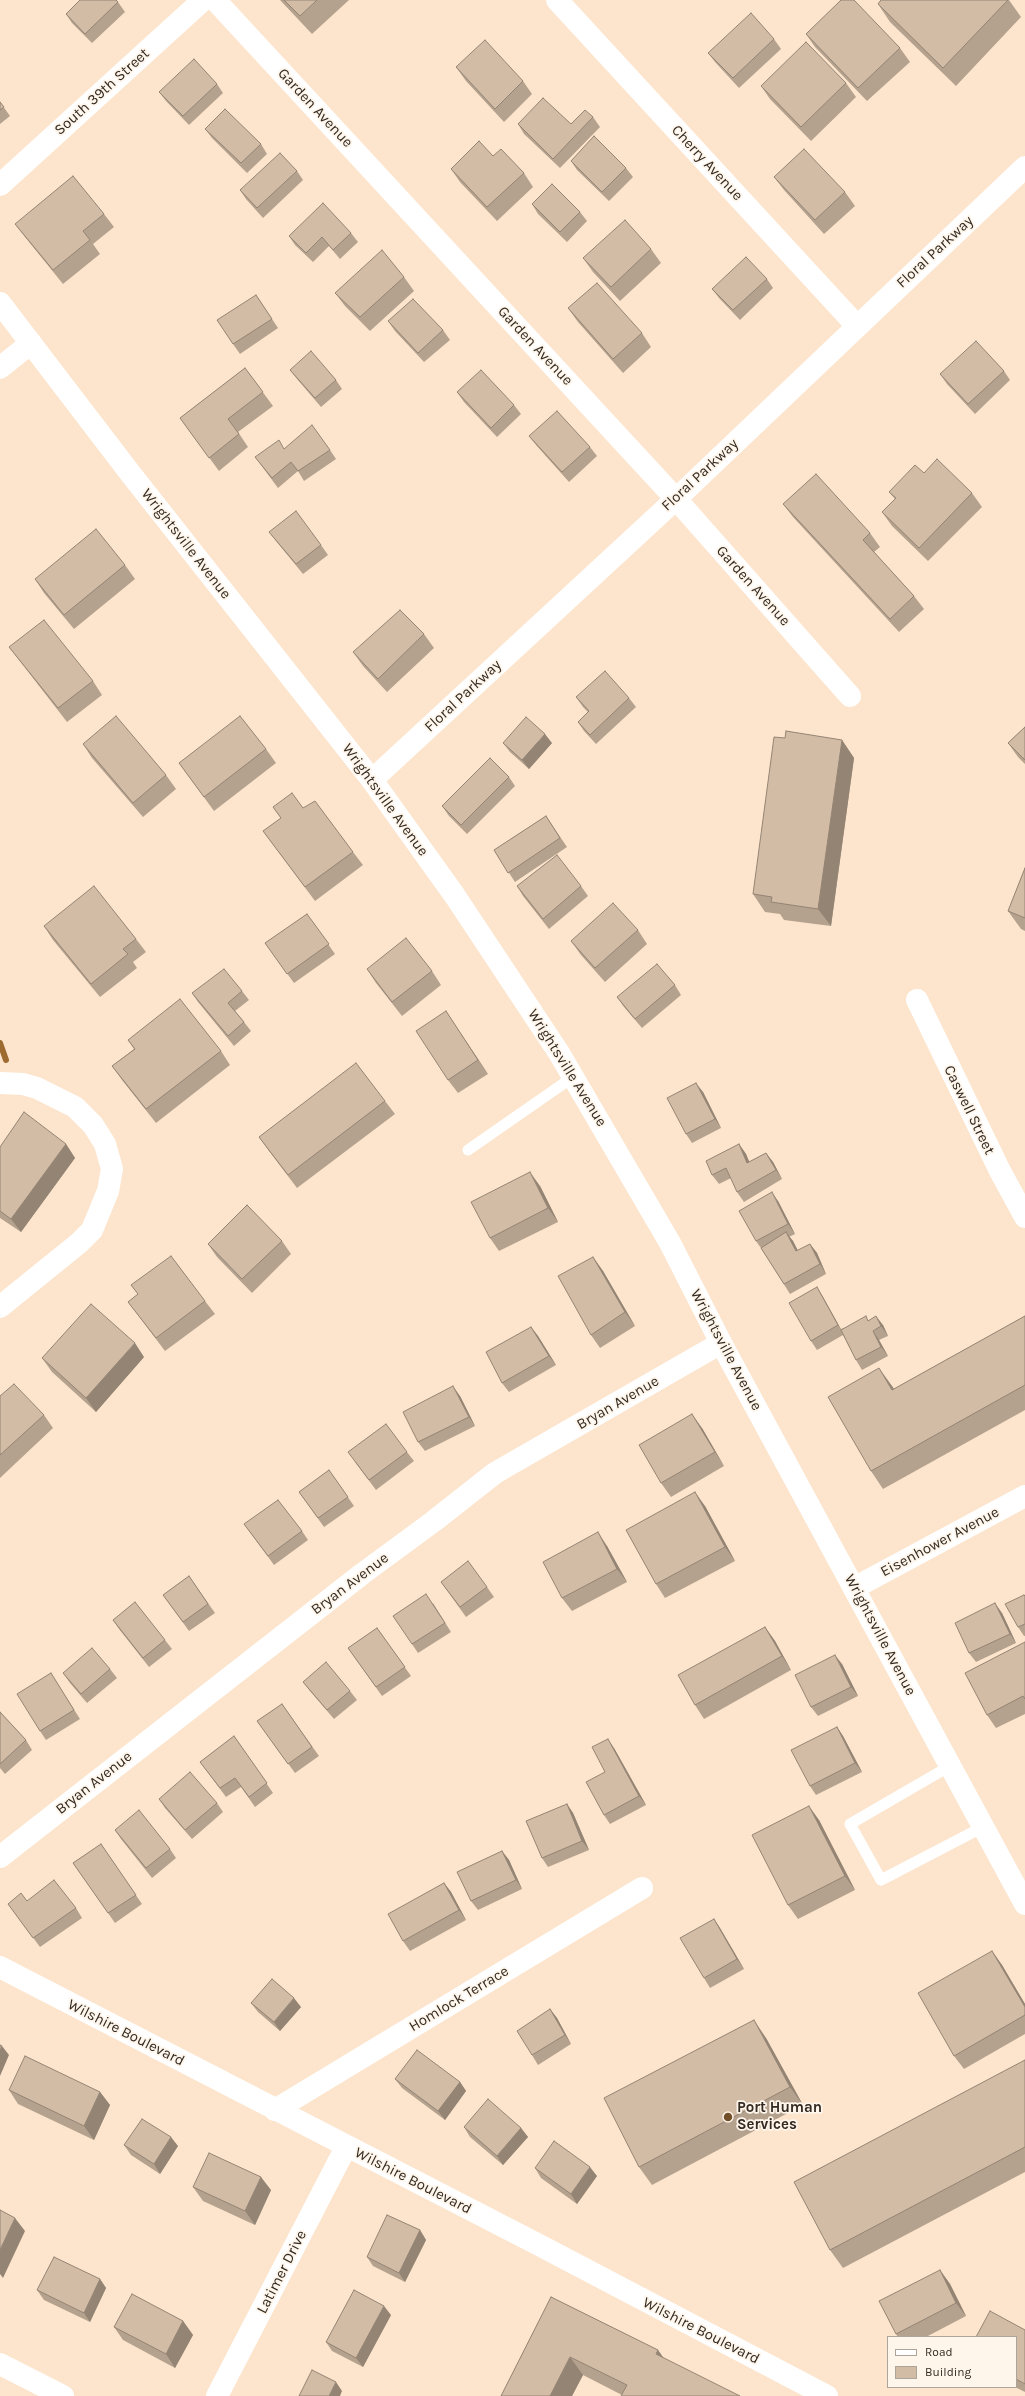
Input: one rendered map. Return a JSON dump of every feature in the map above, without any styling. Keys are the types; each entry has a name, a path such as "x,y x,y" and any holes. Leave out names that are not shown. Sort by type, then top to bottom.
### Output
{"street":[{"name":"South 39th Street","path":"0,185 203,0"},
{"name":"Garden Avenue","path":"215,0 676,499 850,696"},
{"name":"Cherry Avenue","path":"557,0 857,326"},
{"name":"Floral Parkway","path":"372,780 676,499 1025,167"},
{"name":"Wrightsville Avenue","path":"0,303 130,474 372,780 455,896 574,1077 670,1243 721,1343 1025,1904"},
{"path":"0,368 30,343"},
{"name":"Caswell Street","path":"917,1000 996,1164 1025,1217"},
{"path":"0,1083 23,1084 37,1088 75,1107 93,1125 105,1144 112,1169 108,1191 92,1230 79,1243 0,1306"},
{"name":"Bryan Avenue","path":"0,1857 356,1578 496,1473 721,1343"},
{"name":"Eisenhower Avenue","path":"854,1588 1025,1496"},
{"name":"Homlock Terrace","path":"275,2110 642,1888"},
{"name":"Wilshire Boulevard","path":"0,1967 346,2147 543,2247 827,2396"},
{"name":"Latimer Drive","path":"217,2396 346,2147"},
{"path":"0,2364 63,2396"}],"lane":[{"path":"468,1150 574,1077"},
{"path":"950,1766 850,1824 881,1880 983,1827"}],"building":[{"path":"80,0 116,0 118,2 85,34 66,14"},
{"path":"284,0 317,0 300,16"},
{"path":"841,0 854,0 900,48 858,88 806,34"},
{"path":"881,0 1008,0 943,68 878,4"},
{"path":"751,13 774,39 733,78 708,53"},
{"path":"485,40 523,81 495,109 456,67"},
{"path":"806,42 846,83 801,127 761,86"},
{"path":"194,59 217,84 183,116 159,92"},
{"path":"543,98 571,124 585,110 593,117 553,159 518,124"},
{"path":"0,102 4,107 0,110"},
{"path":"225,109 261,144 241,163 205,129"},
{"path":"594,136 626,168 602,192 571,161"},
{"path":"479,141 493,156 501,149 524,173 487,207 451,169"},
{"path":"804,149 845,192 815,220 774,177"},
{"path":"280,153 297,171 257,208 240,190"},
{"path":"73,176 104,214 83,231 90,240 53,270 15,224"},
{"path":"552,184 580,212 560,232 532,204"},
{"path":"323,203 351,233 333,250 322,237 306,253 289,236"},
{"path":"625,220 651,249 611,287 583,258"},
{"path":"382,250 404,277 360,317 335,293"},
{"path":"746,257 767,279 733,310 712,289"},
{"path":"597,283 642,333 613,359 568,308"},
{"path":"256,295 272,319 233,344 217,320"},
{"path":"413,299 443,330 418,353 388,321"},
{"path":"976,341 1004,371 968,404 940,374"},
{"path":"311,351 336,380 315,398 290,370"},
{"path":"245,368 263,392 228,419 239,434 209,458 180,418"},
{"path":"481,370 514,405 491,428 457,392"},
{"path":"557,411 590,447 562,472 529,436"},
{"path":"312,425 330,450 298,471 291,462 272,478 255,457 279,440 284,449"},
{"path":"937,459 972,493 919,548 882,512 896,498 889,492 915,465 924,473"},
{"path":"816,474 870,533 863,540 914,596 890,619 783,504"},
{"path":"296,511 321,545 296,564 269,532"},
{"path":"96,529 125,565 64,615 35,579"},
{"path":"400,610 424,634 378,679 353,652"},
{"path":"44,620 93,681 58,708 9,647"},
{"path":"605,671 629,698 590,735 578,722 589,711 576,697"},
{"path":"116,716 166,775 133,803 83,744"},
{"path":"240,716 266,749 204,797 179,763"},
{"path":"526,717 545,734 522,760 503,743"},
{"path":"1025,727 1025,760 1008,743"},
{"path":"786,731 842,740 818,909 771,902 772,897 753,894 774,737 785,738"},
{"path":"490,758 509,777 461,825 442,806"},
{"path":"292,793 303,808 315,801 353,852 305,887 263,831 281,818 273,807"},
{"path":"546,816 560,838 508,873 494,850"},
{"path":"557,855 581,886 543,919 517,886"},
{"path":"1025,868 1025,918 1008,911"},
{"path":"94,886 136,939 123,949 128,954 91,984 44,926"},
{"path":"613,903 638,930 595,968 571,941"},
{"path":"307,914 329,944 287,974 265,943"},
{"path":"406,938 432,971 392,1002 367,969"},
{"path":"657,964 675,985 635,1019 617,997"},
{"path":"224,969 242,991 228,1003 244,1022 228,1036 192,993"},
{"path":"180,999 221,1051 146,1109 112,1066 135,1049 128,1040"},
{"path":"446,1011 478,1060 448,1080 416,1031"},
{"path":"356,1063 385,1101 288,1175 259,1137"},
{"path":"696,1083 715,1119 686,1134 667,1098"},
{"path":"24,1112 66,1144 11,1219 0,1211 0,1147"},
{"path":"739,1144 747,1163 766,1153 776,1170 737,1192 726,1168 712,1175 706,1161"},
{"path":"530,1172 548,1208 490,1238 471,1202"},
{"path":"772,1192 788,1224 756,1241 739,1211"},
{"path":"247,1205 282,1241 242,1279 208,1244"},
{"path":"786,1232 796,1251 810,1244 820,1264 784,1284 761,1248"},
{"path":"171,1256 205,1301 156,1338 128,1302 138,1294 131,1285"},
{"path":"593,1257 625,1312 591,1335 558,1276"},
{"path":"817,1287 838,1325 811,1341 789,1303"},
{"path":"91,1304 135,1343 86,1398 42,1358"},
{"path":"866,1316 868,1321 876,1316 881,1326 873,1331 881,1347 856,1360 841,1330"},
{"path":"1025,1316 1025,1385 871,1471 828,1397 879,1368 892,1390"},
{"path":"531,1327 549,1356 502,1383 486,1352"},
{"path":"14,1384 44,1415 0,1455 0,1396"},
{"path":"453,1386 469,1417 418,1442 403,1412"},
{"path":"692,1414 715,1452 661,1483 639,1445"},
{"path":"386,1424 407,1452 369,1480 348,1452"},
{"path":"329,1470 348,1497 318,1518 299,1492"},
{"path":"695,1492 725,1547 656,1584 626,1530"},
{"path":"278,1500 302,1531 268,1556 244,1524"},
{"path":"598,1532 617,1569 562,1598 543,1562"},
{"path":"468,1561 487,1587 460,1607 441,1582"},
{"path":"189,1576 208,1604 183,1622 163,1595"},
{"path":"426,1594 445,1623 412,1644 393,1616"},
{"path":"1024,1595 1025,1624 1018,1627 1005,1604"},
{"path":"135,1602 165,1640 143,1658 113,1620"},
{"path":"995,1603 1010,1634 969,1653 955,1623"},
{"path":"765,1627 782,1656 695,1705 678,1675"},
{"path":"377,1628 405,1667 376,1687 348,1648"},
{"path":"1025,1642 1025,1699 1023,1696 987,1715 965,1673"},
{"path":"92,1648 110,1669 81,1694 63,1673"},
{"path":"835,1655 851,1687 811,1707 795,1675"},
{"path":"326,1662 350,1691 327,1710 303,1682"},
{"path":"51,1673 74,1710 40,1731 17,1694"},
{"path":"282,1704 312,1747 288,1764 257,1721"},
{"path":"0,1712 26,1740 0,1764"},
{"path":"837,1727 855,1763 810,1786 791,1750"},
{"path":"234,1736 267,1783 249,1797 235,1778 220,1788 200,1762"},
{"path":"608,1739 639,1796 604,1815 586,1782 605,1772 592,1747"},
{"path":"190,1772 217,1803 185,1830 159,1799"},
{"path":"567,1804 582,1841 542,1858 526,1821"},
{"path":"809,1806 845,1876 788,1905 752,1835"},
{"path":"139,1810 170,1849 146,1868 115,1830"},
{"path":"101,1844 136,1895 108,1913 73,1863"},
{"path":"502,1851 516,1880 471,1901 457,1872"},
{"path":"54,1880 76,1908 33,1938 8,1904 21,1893 27,1901"},
{"path":"444,1883 459,1910 403,1941 388,1914"},
{"path":"714,1919 737,1959 704,1978 680,1938"},
{"path":"992,1951 1025,2007 1025,2015 954,2056 918,1993"},
{"path":"272,1979 294,1998 274,2022 251,2003"},
{"path":"550,2009 565,2035 532,2055 517,2031"},
{"path":"754,2020 790,2087 639,2167 604,2098"},
{"path":"417,2050 460,2082 438,2111 395,2079"},
{"path":"25,2056 100,2092 84,2126 9,2090"},
{"path":"1025,2060 1025,2147 830,2250 794,2182"},
{"path":"488,2099 521,2128 497,2156 464,2127"},
{"path":"142,2119 171,2137 154,2164 124,2145"},
{"path":"554,2141 590,2167 571,2194 535,2168"},
{"path":"209,2153 261,2177 245,2211 193,2187"},
{"path":"0,2210 15,2218 0,2250"},
{"path":"387,2215 420,2230 399,2273 367,2257"},
{"path":"54,2257 100,2279 84,2313 37,2290"},
{"path":"940,2270 956,2303 896,2334 879,2301"},
{"path":"354,2290 384,2306 356,2358 326,2342"},
{"path":"132,2294 183,2321 166,2354 114,2327"},
{"path":"551,2297 658,2350 656,2354 740,2396 621,2396 627,2385 570,2357 550,2396 501,2396"},
{"path":"990,2311 1025,2330 1025,2384 1017,2380 1017,2336 977,2336"},
{"path":"312,2370 336,2382 329,2396 299,2396"}],"waterway":[{"path":"0,1043 6,1060"}],"place":[{"name":"Port Human Services","path":"728,2117"}]}
